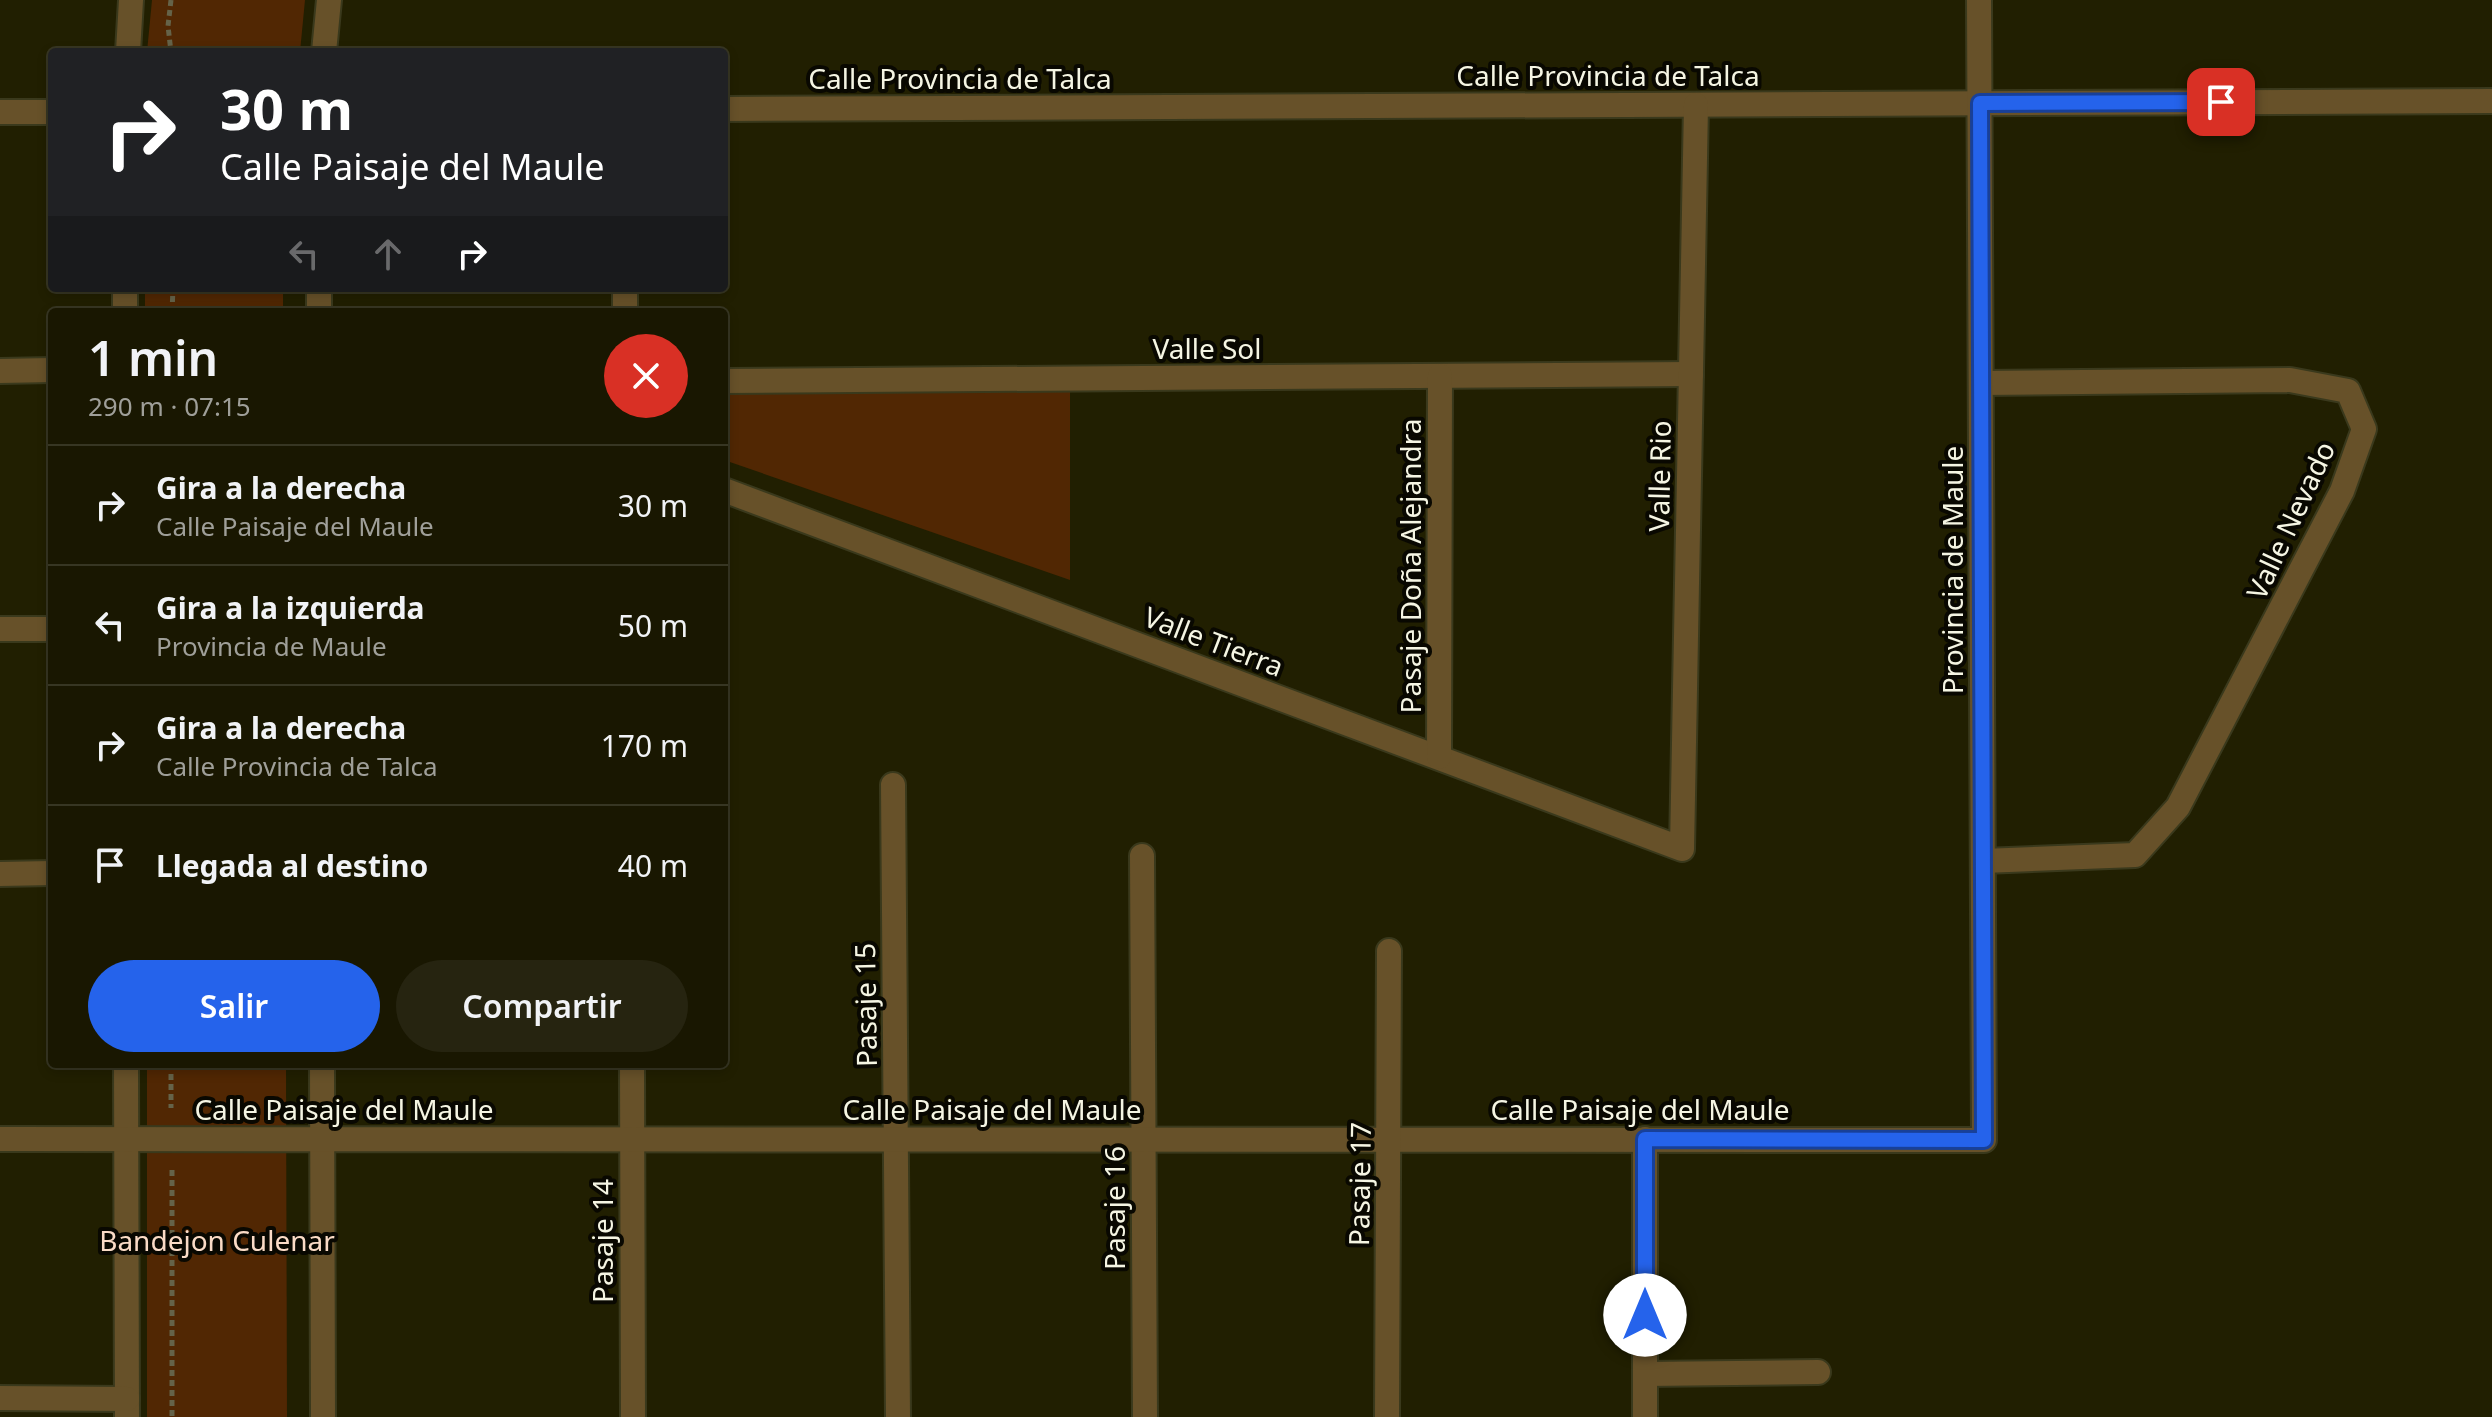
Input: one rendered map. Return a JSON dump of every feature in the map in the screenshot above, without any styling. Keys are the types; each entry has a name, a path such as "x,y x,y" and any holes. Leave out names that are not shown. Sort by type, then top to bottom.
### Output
{"street":[{"path":"128,48 131,0"},
{"path":"324,48 329,0"},
{"name":"Provincia de Maule","path":"1979,0 1984,1140"},
{"name":"Calle Provincia de Talca","path":"728,109 2492,101"},
{"name":"Valle Rio","path":"1682,849 1696,105"},
{"path":"0,112 48,112"},
{"path":"0,371 48,370"},
{"name":"Valle Sol","path":"728,381 1691,374"},
{"name":"Pasaje Doña Alejandra","path":"1439,757 1440,376"},
{"name":"Valle Nevado","path":"1981,383 2290,380 2348,391 2364,429 2342,491 2178,807 2135,855 1983,861"},
{"name":"Valle Tierra","path":"728,491 1682,849"},
{"path":"0,629 48,629"},
{"name":"Pasaje 15","path":"893,785 898,1417"},
{"name":"Pasaje 16","path":"1142,856 1145,1417"},
{"path":"0,874 48,873"},
{"name":"Pasaje 17","path":"1387,1417 1389,951"},
{"path":"0,1398 127,1408 126,1068"},
{"path":"322,1068 323,1417"},
{"name":"Pasaje 14","path":"632,1068 633,1417"},
{"name":"Calle Paisaje del Maule","path":"0,1139 1984,1140"},
{"path":"1645,1139 1645,1417"},
{"path":"1645,1374 1818,1372"}],"path":[{"path":"171,0 168,26 171,48"},
{"path":"171,1068 172,1417"}],"green space":[{"path":"152,0 305,0 300,48 147,48"},
{"path":"145,292 283,292 283,308 145,308"},
{"path":"1070,387 1070,580 728,461 728,391"},
{"name":"Bandejon Culenar","path":"147,1068 286,1068 287,1417 147,1417"}],"route":[{"path":"1645,1315 1645,1139 1984,1140 1980,103 2221,102"}]}
